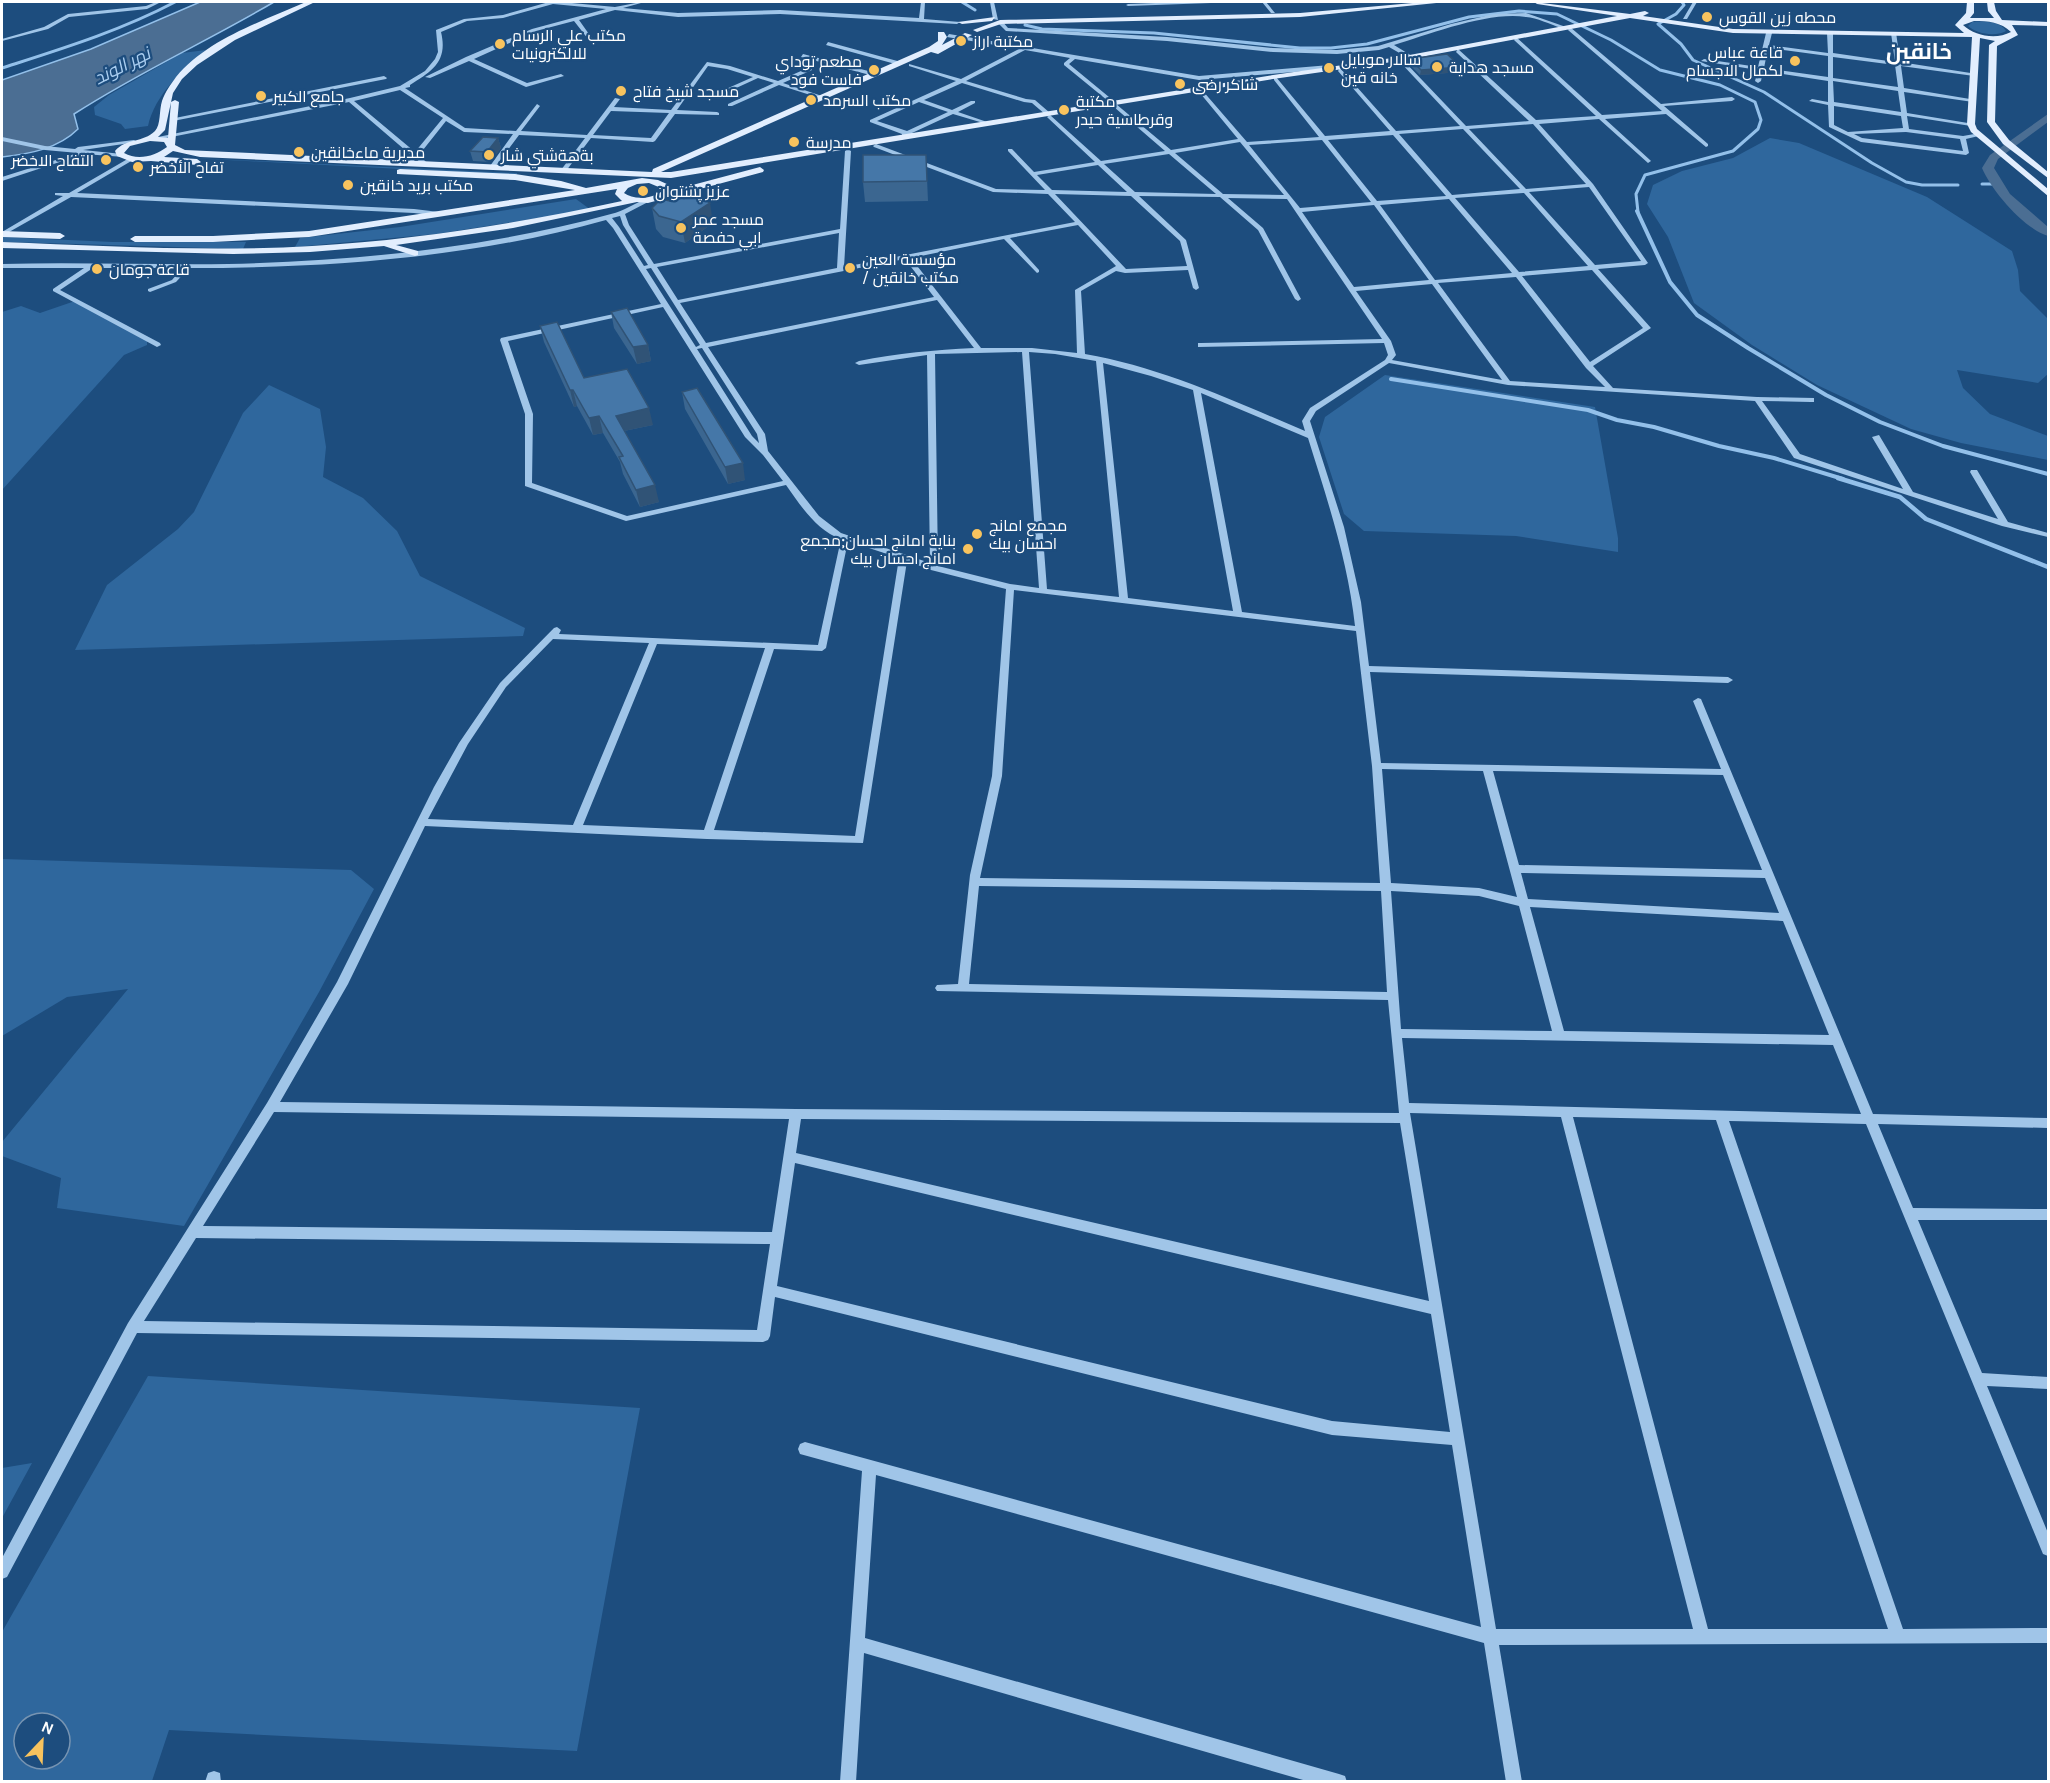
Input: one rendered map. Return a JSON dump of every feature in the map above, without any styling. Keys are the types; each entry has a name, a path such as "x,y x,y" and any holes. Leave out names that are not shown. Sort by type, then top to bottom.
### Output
{"main road":[{"path":"153,139 161,129 165,102 171,89 207,54 228,41 311,2"},
{"path":"149,158 164,153 172,142 173,118 181,88 214,55 235,42 320,2"},
{"path":"965,37 945,35 938,31 938,27 959,22 1273,12 1390,2"},
{"path":"664,193 687,173 724,153 831,100 911,65 998,21 1242,17 1442,2"},
{"path":"1538,2 1747,28 1832,30 1841,33 1976,35 2003,38"},
{"path":"1571,2 1655,17"},
{"path":"1960,23 1970,13 1970,2"},
{"path":"1991,2 1992,11 2000,22 2012,28 2015,33"},
{"path":"1205,89 1276,80 1410,57 1631,15"},
{"path":"1596,22 1655,17 1681,18 1769,33 1960,23 1983,19 2049,24"},
{"path":"959,22 975,26 977,30"},
{"path":"1960,23 1963,30 1976,35"},
{"path":"1049,116 911,135 687,173 648,175 424,163 413,159 201,154 183,152 172,142 153,139 134,142 122,147 119,151 126,157 523,178 562,183 630,200 648,200 664,193 848,151 1205,89 1335,69 1401,62 1569,27"},
{"path":"1992,126 1993,45 2015,33 2049,30"},
{"path":"630,200 619,194 620,190 648,175 899,63 942,42 945,35"},
{"path":"1976,35 1971,124 1980,135 2049,193"},
{"path":"1971,124 1992,126 2010,146 2049,176"},
{"path":"724,153 734,161 753,163"},
{"path":"516,203 532,193 533,187 530,182 523,178"},
{"path":"130,238 213,239 309,234 632,183 657,182 666,186 664,193"},
{"path":"2,245 210,251 310,249 510,228 630,200"},
{"path":"2,234 71,237"},
{"path":"382,243 415,253"}],"street":[{"path":"2,40 46,28 69,16 147,7 159,2"},
{"path":"401,88 428,71 438,60 442,41 438,31 466,20 503,16 552,2 589,3 678,15 744,12 812,13 959,22"},
{"path":"172,142 401,88 534,30 639,2"},
{"path":"744,12 745,2"},
{"path":"921,21 923,2"},
{"path":"992,2 998,21 1006,28 1167,39 1273,50 1351,51 1390,45 1453,25 1494,16 1526,15 1569,27 1707,145"},
{"path":"1192,2 1201,15"},
{"path":"1135,17 1127,3 1211,2"},
{"path":"1264,2 1273,12"},
{"path":"1681,18 1695,2"},
{"path":"575,18 594,43"},
{"path":"921,21 929,26"},
{"path":"1832,30 1831,126 1861,140 1966,153 1963,138"},
{"path":"1758,81 1769,33"},
{"path":"1894,33 1900,65 1906,130"},
{"path":"965,37 1199,78 1335,69 1452,198 1517,274 1589,366 1610,388"},
{"path":"1516,39 1648,161"},
{"path":"828,44 899,63"},
{"path":"1390,45 1410,57"},
{"path":"1767,46 1974,74"},
{"path":"974,102 911,135 872,121 963,80 1025,48"},
{"path":"1351,51 1367,63"},
{"path":"1353,289 1645,262 1591,185 1535,123 1458,51"},
{"path":"803,56 874,74"},
{"path":"1076,56 1066,64 1261,229 1298,299"},
{"path":"468,58 526,85 561,76"},
{"path":"1704,61 1973,100"},
{"path":"1401,62 1526,192 1647,328 1589,366"},
{"path":"401,88 464,130 653,141 707,64 728,67 831,100"},
{"path":"911,65 1026,102 1033,101 1183,240 1196,288"},
{"path":"730,105 810,69"},
{"path":"719,94 759,76"},
{"path":"173,118 384,78"},
{"path":"1199,78 1244,142 1289,197 1387,341 1392,355 1388,361 1309,413 1306,421 1346,551 1361,628 1377,766 1395,1033 1405,1113 1456,1440 1514,1782"},
{"path":"1276,80 1376,204 1508,383"},
{"path":"564,170 617,99"},
{"path":"1662,105 1732,99"},
{"path":"350,100 413,159 445,119"},
{"path":"919,100 988,124"},
{"path":"1812,101 1971,124"},
{"path":"493,166 537,106"},
{"path":"610,109 717,114"},
{"path":"1032,174 1170,151 1244,142 1323,139 1669,112"},
{"path":"440,125 457,126"},
{"path":"1846,134 1906,130 1963,138 1980,135"},
{"path":"2,139 45,148 126,157"},
{"path":"71,150 134,142"},
{"path":"876,146 995,191 1289,197"},
{"path":"1010,150 1123,269"},
{"path":"840,270 848,151"},
{"path":"2,179 84,153"},
{"path":"2,227 126,157"},
{"path":"2,234 126,157"},
{"path":"1298,210 1591,185"},
{"path":"57,194 439,214"},
{"path":"2,266 287,264 415,253 517,238 622,213 648,200"},
{"path":"622,213 626,225 761,434 765,453"},
{"path":"607,217 616,227 749,437 826,527 845,538 934,568 1010,587 1361,628"},
{"path":"676,302 1077,223"},
{"path":"640,268 843,230"},
{"path":"1005,237 1037,271"},
{"path":"906,256 979,350"},
{"path":"93,264 55,290 158,345"},
{"path":"150,290 174,281 188,265"},
{"path":"1081,356 1078,290 1111,272 1123,269 1191,268"},
{"path":"693,348 938,298"},
{"path":"665,304 504,340 529,414 528,484 627,519 786,483"},
{"path":"1201,345 1387,341"},
{"path":"859,363 894,356 979,350 1025,350 1081,356 1099,359 1196,389 1310,435"},
{"path":"1025,350 1043,590"},
{"path":"931,352 934,568"},
{"path":"1099,359 1124,599"},
{"path":"1388,361 1508,383 1757,399 1811,400"},
{"path":"1196,389 1238,613"},
{"path":"1757,399 1797,456 2005,524 2049,535"},
{"path":"1876,437 1910,494"},
{"path":"1974,472 2005,524"},
{"path":"2,1572 133,1327 271,1107 342,984 439,787 482,714 503,686 554,633 654,641 822,648 845,538"},
{"path":"423,822 859,840 903,558"},
{"path":"963,988 980,846 997,776 1010,587"},
{"path":"576,829 654,641"},
{"path":"707,835 770,646"},
{"path":"1366,669 1728,680"},
{"path":"1698,701 1868,1119 1910,1214 2049,1549"},
{"path":"1377,766 1727,772"},
{"path":"1487,768 1559,1034"},
{"path":"1514,869 1768,874"},
{"path":"975,882 1385,887 1479,892 1523,903 1786,917"},
{"path":"941,988 1393,996"},
{"path":"1395,1033 1836,1040"},
{"path":"271,1107 795,1114 1566,1113 2049,1123"},
{"path":"1566,1113 1703,1637"},
{"path":"133,1327 763,1336 795,1114"},
{"path":"1721,1116 1898,1636"},
{"path":"789,1156 1436,1309"},
{"path":"1910,1214 2049,1214"},
{"path":"193,1232 777,1238"},
{"path":"770,1290 1332,1428 1456,1440"},
{"path":"1977,1379 2049,1383"},
{"path":"805,1449 1490,1637 2049,1636"},
{"path":"848,1782 869,1467"},
{"path":"857,1643 1340,1782"}],"shaded area":[{"path":"1972,22 1996,23 2006,31 1997,34 1981,33 1968,26"},
{"path":"206,50 179,75 163,94 148,126 125,129 121,124 95,115 94,107 109,95 182,53"},
{"path":"1770,138 1799,143 1927,197 2012,251 2018,270 2020,291 2048,319 2048,374 2038,383 1957,370 1963,388 1990,414 2048,436 2048,460 1961,443 1911,429 1817,385 1752,345 1694,303 1668,237 1647,204 1653,185 1682,171 1733,158"},
{"path":"170,157 517,173 517,175"},
{"path":"576,199 591,210 436,234 295,247 300,238 400,227"},
{"path":"2,237 113,242 246,242 243,249 2,242"},
{"path":"75,301 147,337 147,345 124,355 2,490 2,312 21,306 40,313"},
{"path":"1385,375 1595,407 1618,538 1618,552 1516,536 1364,531 1344,514 1319,437 1325,417"},
{"path":"269,385 320,409 326,447 323,477 363,498 397,531 420,576 525,628 523,636 75,650 107,585 178,529 194,512 243,413"},
{"path":"2,859 351,870 374,889 319,992 184,1226 57,1208 61,1178 2,1156 2,1142 128,989 67,997 2,1036"},
{"path":"148,1376 640,1408 577,1751 169,1730 152,1781 2,1781 2,1632"},
{"path":"32,1463 2,1518 2,1468"}],"water":[{"name":"نهر الوند","path":"200,2 274,2 123,84 74,114 78,129 70,136 52,146 33,152 2,157 2,80 91,49"}],"building":[{"name":"مسجد هداية","path":"1447,54 1461,67 1421,70 1410,59"},
{"path":"483,137 498,138 487,152 470,151"},
{"path":"863,155 926,155 927,181 863,182"},
{"path":"690,192 698,192 700,197 710,203 681,222 659,216 652,208 661,199 670,201 682,198"},
{"path":"627,308 648,345 633,347 611,312"},
{"path":"557,322 584,378 627,369 649,408 616,416 655,485 636,490 619,457 623,456 599,416 589,418 573,390 570,390 540,326"},
{"path":"697,388 743,463 725,467 682,392"}],"waterway":[{"path":"2,68 112,31 175,2"},
{"path":"962,2 975,10"},
{"path":"1682,2 1684,5 1676,14 1658,24 1681,44 1693,60 1764,92 1872,163 1906,182 1922,185 1958,185"},
{"path":"1025,25 1042,29 1154,33 1300,48 1331,48 1367,44 1469,17 1519,11 1557,14 1611,40 1660,70 1720,85 1755,102 1761,120 1758,129 1733,151 1645,175 1636,194 1638,212"},
{"path":"2048,117 1994,157 1988,168 2005,197 2048,232"},
{"path":"1982,184 1994,184"},
{"path":"1637,211 1670,282 1697,315 1748,348 1826,395 1880,422 1943,446 2048,474"},
{"path":"1391,379 1588,410 1617,420 1654,427 1719,446 1774,458 1843,479"},
{"path":"1838,478 1900,497 1926,519 2048,567"}],"place":[{"name":"محطه زين القوس","path":"1707,17"},
{"name":"مكتبة اراز","path":"961,41"},
{"name":"مكتب علي الرسام للالكترونيات","path":"500,44"},
{"name":"قاعة عباس لكمال الاجسام","path":"1795,61"},
{"name":"مسجد هداية","path":"1437,67"},
{"name":"سالار موبايل خانه قين","path":"1329,68"},
{"name":"مطعم توداي فاست فود","path":"874,70"},
{"name":"شاكر رضى","path":"1180,84"},
{"name":"مسجد شيخ فتاح","path":"621,91"},
{"name":"جامع الكبير","path":"261,96"},
{"name":"مكتب السرمد","path":"811,100"},
{"name":"مكتبة وقرطاسية حيدر","path":"1064,110"},
{"name":"مدرسة","path":"794,142"},
{"name":"مديرية ماءخانقين","path":"299,152"},
{"name":"بةهةشتي شار","path":"489,155"},
{"name":"التفاح الاخضر","path":"106,160"},
{"name":"تفاح الأخضر","path":"138,167"},
{"name":"مكتب بريد خانقين","path":"348,185"},
{"name":"عزيز پشتوان","path":"643,191"},
{"name":"مسجد عمر ابي حفصة","path":"681,228"},
{"name":"مؤسسة العين / مكتب خانقين","path":"850,268"},
{"name":"قاعة جومان","path":"97,269"},
{"name":"مجمع امانج احسان بيك","path":"977,534"},
{"name":"بناية امانج احسان;مجمع امانج احسان بيك","path":"968,549"}],"district":[{"name":"خانقين","path":"1919,51"}]}
